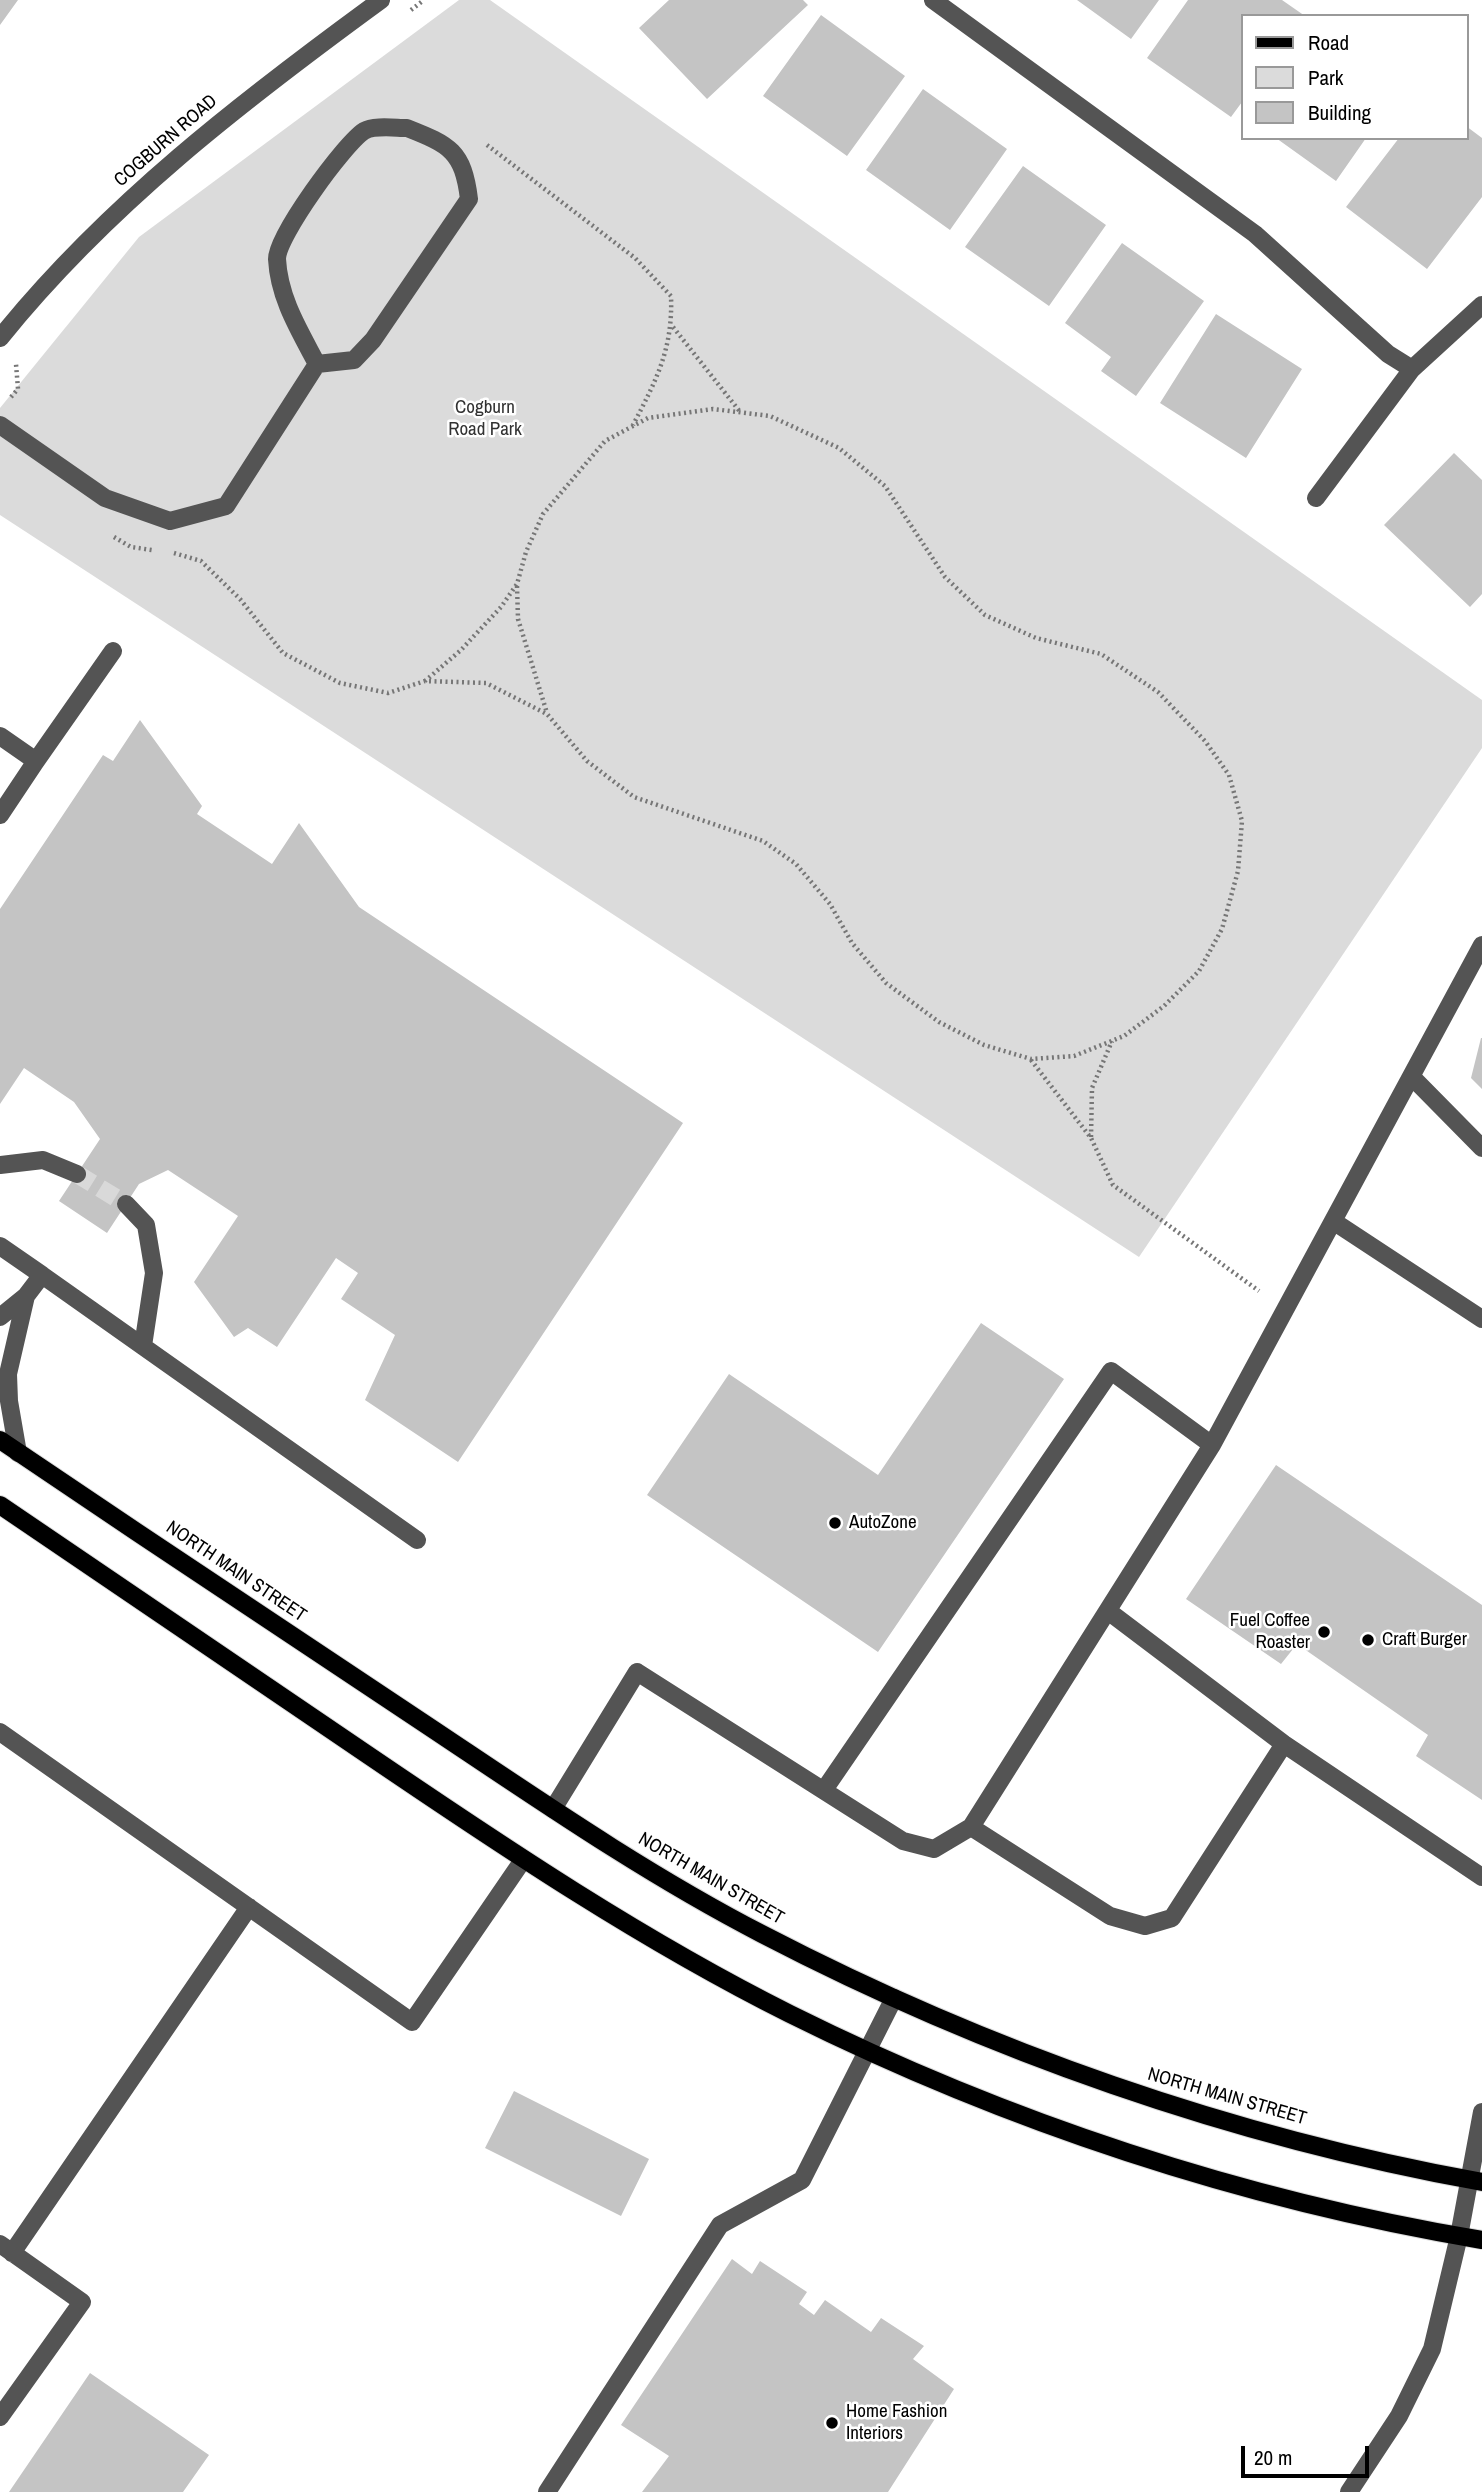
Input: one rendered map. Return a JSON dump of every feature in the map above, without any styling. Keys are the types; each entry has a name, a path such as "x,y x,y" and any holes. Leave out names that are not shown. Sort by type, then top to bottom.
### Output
{"main road":[{"name":"NORTH MAIN STREET","path":"0,1440 553,1809 759,1932 894,1998 1058,2066 1354,2157 1476,2181"},
{"path":"0,1505 523,1860 615,1918 710,1972 868,2051 1100,2143 1251,2188 1482,2240"}],"street":[{"name":"COGBURN ROAD","path":"0,338 23,309 136,194 258,89 381,0"},
{"path":"933,0 1255,234 1388,354 1412,369"},
{"path":"407,128 442,142 465,168 469,199 373,340 354,360 317,364 287,308 277,256 304,204 342,150 366,129 407,128"},
{"path":"1316,498 1412,369 1482,305"},
{"path":"0,425 105,498 170,521 226,506 317,364"},
{"path":"0,814 113,651"},
{"path":"0,736 36,761"},
{"path":"553,1809 637,1672 903,1841 934,1849 971,1828 1212,1445 1482,945"},
{"path":"1412,1077 1482,1148"},
{"path":"0,1165 43,1160 77,1174"},
{"path":"125,1204 146,1225 154,1273 143,1346"},
{"path":"1334,1221 1482,1319"},
{"path":"0,1246 417,1540"},
{"path":"0,1317 26,1296 42,1275"},
{"path":"19,1453 9,1401 8,1374 26,1296"},
{"path":"824,1790 1111,1371 1212,1445"},
{"path":"1108,1611 1284,1744 1482,1877"},
{"path":"0,1732 412,2022 523,1860"},
{"path":"971,1828 1110,1916 1145,1926 1171,1918 1284,1744"},
{"path":"0,2417 82,2302 6,2248 248,1907"},
{"path":"547,2492 720,2225 802,2180 894,1998"},
{"path":"1349,2492 1417,2384 1432,2348 1459,2236 1476,2181 1482,2112"}],"path":[{"path":"485,144 635,258 671,296 672,326 662,370 633,426"},
{"path":"672,326 741,413"},
{"path":"166,552 201,561 240,599 284,653 340,683 388,693 425,681 486,683 547,714 587,761 634,797 763,841 796,864 830,904 852,943 886,983 939,1022 984,1045 1031,1059 1074,1056 1124,1036 1164,1006 1199,971 1222,929 1238,871 1242,821 1229,775 1205,741 1158,692 1101,654 1035,638 985,615 945,577 885,486 839,448 770,416 713,410 648,418 605,441 543,514 526,552 517,584 518,619 547,714"},
{"path":"108,533 131,547 155,550"},
{"path":"425,681 461,650 517,584"},
{"path":"1090,1138 1092,1088 1112,1040"},
{"path":"1031,1059 1090,1138 1113,1185 1285,1309"}],"green space":[{"name":"Cogburn Road Park","path":"459,0 490,0 1482,700 1482,748 1139,1257 0,515 0,408 139,237"}],"building":[{"path":"0,0 18,0 0,25"},
{"path":"669,0 803,0 808,5 707,99 639,28"},
{"path":"1077,0 1159,0 1131,39"},
{"path":"1188,0 1282,0 1302,14 1240,14 1240,105 1231,117 1147,58"},
{"path":"821,15 905,76 847,156 763,96"},
{"path":"923,89 1007,149 950,230 866,170"},
{"path":"1468,128 1482,138 1482,197 1427,269 1346,207 1397,140 1468,140"},
{"path":"1279,140 1365,140 1336,181"},
{"path":"1023,166 1106,225 1049,306 965,247"},
{"path":"1122,243 1204,301 1136,396 1101,371 1111,357 1065,323"},
{"path":"1216,314 1302,369 1246,458 1160,403"},
{"path":"1454,453 1482,480 1482,594 1470,607 1384,525"},
{"path":"140,720 202,806 197,814 272,864 299,823 359,907 683,1123 458,1462 365,1400 395,1335 341,1299 358,1273 336,1258 277,1347 248,1328 234,1337 194,1282 238,1216 168,1170 139,1184 107,1233 59,1201 100,1139 74,1102 24,1068 0,1104 0,909 103,755 113,761"},
{"path":"1482,1038 1482,1089 1471,1078"},
{"path":"981,1323 1064,1379 878,1652 647,1495 729,1374 878,1475"},
{"path":"1276,1465 1482,1605 1482,1800 1416,1756 1428,1735 1297,1644 1281,1664 1186,1599"},
{"path":"514,2091 649,2159 621,2216 485,2148"},
{"path":"732,2259 752,2274 760,2261 807,2292 799,2304 814,2315 825,2300 871,2332 881,2318 924,2346 913,2359 954,2389 888,2492 642,2492 669,2456 621,2425"},
{"path":"90,2373 209,2455 183,2492 9,2492"}],"tunnel":[{"path":"77,1174 126,1204"}],"place":[{"name":"AutoZone","path":"835,1523"},
{"name":"Fuel Coffee Roaster","path":"1324,1632"},
{"name":"Craft Burger","path":"1368,1640"},
{"name":"Home Fashion Interiors","path":"832,2423"}]}
